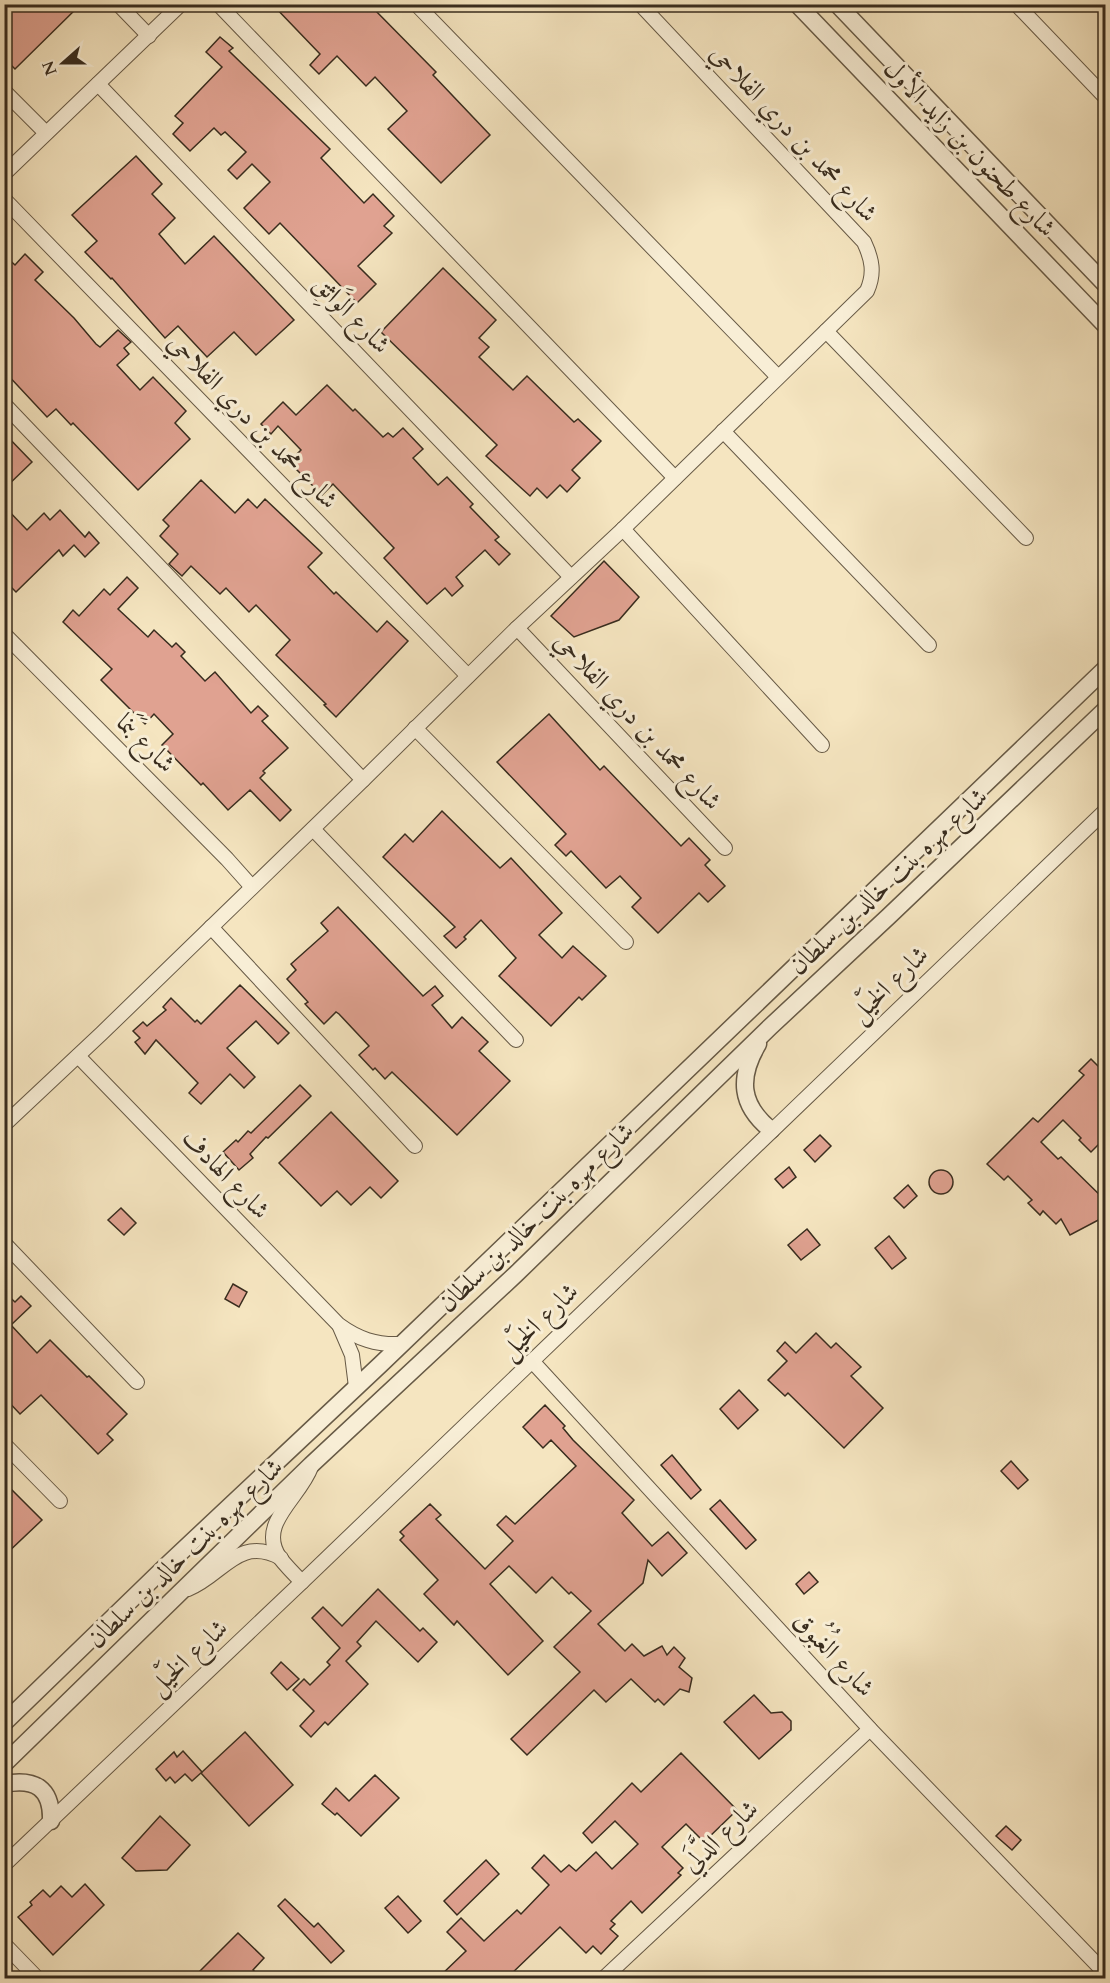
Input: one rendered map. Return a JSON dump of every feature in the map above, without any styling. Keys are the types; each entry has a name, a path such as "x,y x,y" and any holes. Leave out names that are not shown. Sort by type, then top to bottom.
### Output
{"street":[{"path":"118,4 149,36"},
{"path":"4,174 181,4"},
{"path":"218,4 675,478"},
{"path":"416,4 778,377"},
{"name":"شارع محمد بن دري الفلاحي","path":"4,1125 313,829 517,628 623,529 867,291 872,281 873,267 870,253 864,242 640,4"},
{"name":"شارع طحنون بن زايد الأول","path":"797,4 1106,326"},
{"name":"شارع طحنون بن زايد الأول","path":"837,4 1106,285"},
{"path":"1016,4 1106,98"},
{"name":"شارع الوَاثِق","path":"98,84 571,577"},
{"path":"4,91 46,133"},
{"name":"شارع محمد بن دري الفلاحي","path":"4,199 468,676"},
{"path":"826,331 1026,538"},
{"path":"4,404 363,780"},
{"path":"723,431 930,645"},
{"path":"623,529 822,745"},
{"name":"شارع محمد بن دري الفلاحي","path":"517,628 725,848"},
{"name":"شارع بَنَما","path":"4,634 252,887"},
{"name":"شارع مهره بنت خالد بن سلطان","path":"4,1723 1106,668"},
{"name":"شارع مهره بنت خالد بن سلطان","path":"4,1764 311,1465 516,1274 770,1027 1106,709"},
{"path":"415,729 626,942"},
{"name":"شارع الخَيْل","path":"4,1865 1106,810"},
{"path":"313,829 516,1040"},
{"path":"211,927 415,1146"},
{"path":"770,1027 753,1053 746,1068 744,1082 751,1109 771,1130"},
{"name":"شارع الهادف","path":"78,1056 339,1325 374,1343 400,1344"},
{"path":"4,1243 137,1382"},
{"name":"شارع الهادف","path":"339,1325 352,1354 356,1387"},
{"name":"شارع الغُبُوق","path":"532,1361 870,1729 1106,1974"},
{"path":"4,1444 60,1501"},
{"path":"302,1582 280,1558 274,1542 275,1525 278,1517 303,1484 311,1465"},
{"path":"181,1592 197,1585 231,1559 247,1552 264,1552 280,1558"},
{"name":"شارع الدَّلَي","path":"604,1978 870,1729"},
{"path":"4,1784 28,1782 39,1787 47,1797 51,1809 51,1821"},
{"path":"4,1944 38,1978"}],"building":[{"path":"4,4 81,4 15,69 4,58"},
{"path":"272,4 369,4 436,72 433,75 490,135 441,183 388,129 407,111 375,77 366,86 337,56 319,74 310,65 320,54"},
{"path":"220,37 233,48 229,51 330,149 321,158 364,203 373,194 394,216 384,226 392,233 358,266 376,284 357,303 280,223 269,234 244,208 270,182 252,164 237,179 228,170 246,152 225,132 221,135 214,128 190,151 173,134 183,123 175,116 222,67 206,52"},
{"path":"136,156 162,184 152,194 175,218 159,234 185,264 214,236 294,320 256,355 234,332 207,357 178,326 165,338 112,278 85,252 97,241 72,215"},
{"path":"25,254 43,272 35,280 74,318 96,344 100,347 118,330 131,342 124,348 129,354 117,365 140,390 153,377 186,411 175,423 190,439 138,490 73,423 71,425 56,409 47,417 4,371 4,255 15,265"},
{"path":"443,268 496,320 479,338 489,347 479,357 513,390 527,376 574,422 578,419 601,441 572,470 580,478 567,492 560,485 547,498 537,488 530,496 486,456 497,445 381,332"},
{"path":"327,385 383,437 388,433 393,437 403,428 423,449 413,458 438,485 447,477 473,504 470,507 499,537 495,540 510,554 499,565 485,550 456,577 463,586 452,596 445,588 427,604 384,558 394,548 333,484 322,495 289,462 301,450 278,426 271,434 261,424 283,402 296,415"},
{"path":"4,433 32,462 4,489"},
{"path":"201,480 235,513 248,499 257,508 265,499 322,553 308,567 334,594 336,592 377,632 387,621 408,641 336,717 324,705 326,704 276,655 290,640 256,605 249,612 226,588 220,594 191,566 182,576 169,564 178,554 160,536 169,526 163,520"},
{"path":"4,506 27,530 44,513 50,520 60,510 85,537 89,532 99,543 85,557 74,545 63,556 59,550 16,592 4,580"},
{"path":"604,561 639,597 619,620 574,637 551,616"},
{"path":"127,577 138,588 118,609 148,637 154,630 172,647 176,643 185,652 181,656 205,681 215,672 251,713 258,706 268,716 262,721 288,748 263,771 265,773 260,778 291,810 280,821 250,790 228,810 162,745 173,734 154,714 145,724 101,680 112,669 63,622 73,610 79,616 104,589 110,595"},
{"path":"549,714 600,770 604,766 681,846 689,838 710,860 705,865 725,886 708,902 699,893 658,933 632,907 641,898 620,876 606,888 571,851 566,856 555,845 566,834 497,762"},
{"path":"442,811 500,868 511,858 562,913 539,935 562,958 573,946 606,976 582,1000 579,997 551,1026 499,976 516,958 481,920 456,948 444,936 455,927 383,857 405,834 413,842"},
{"path":"338,907 423,996 435,986 443,996 432,1005 452,1028 462,1017 488,1042 479,1051 510,1081 457,1135 392,1072 385,1079 375,1068 373,1070 359,1055 369,1046 339,1014 336,1012 324,1024 305,1004 308,1002 287,979 296,970 291,964 328,931 321,923"},
{"path":"240,985 289,1033 278,1044 256,1021 227,1048 255,1077 244,1088 230,1074 201,1104 189,1093 198,1083 156,1040 145,1054 135,1042 140,1038 133,1031 143,1022 147,1026 166,1010 163,1007 171,998 195,1022 197,1020 201,1024"},
{"path":"1091,1059 1106,1074 1106,1137 1091,1152 1063,1120 1041,1142 1058,1159 1061,1157 1106,1201 1106,1216 1070,1235 1061,1219 1056,1224 1043,1211 1040,1215 1028,1203 1032,1200 1008,1176 1004,1180 987,1164 1033,1118 1038,1122 1084,1075 1079,1071"},
{"path":"300,1085 311,1096 268,1138 266,1137 250,1154 253,1158 239,1170 223,1152 236,1140 238,1142 248,1131 251,1133"},
{"path":"331,1112 398,1181 381,1198 370,1187 351,1205 337,1191 321,1206 279,1163"},
{"path":"820,1135 831,1146 815,1162 804,1150"},
{"path":"789,1167 796,1177 783,1188 775,1179"},
{"path":"941,1170 949,1174 953,1182 949,1190 941,1194 933,1190 929,1182 933,1174"},
{"path":"908,1185 917,1196 904,1208 894,1198"},
{"path":"121,1208 136,1223 124,1235 108,1220"},
{"path":"807,1229 820,1245 801,1260 788,1245"},
{"path":"889,1236 906,1258 892,1269 875,1248"},
{"path":"233,1284 247,1292 239,1307 225,1299"},
{"path":"4,1292 15,1302 21,1296 31,1306 11,1325 37,1353 50,1340 127,1414 107,1434 113,1440 98,1454 41,1395 20,1414 4,1397"},
{"path":"816,1333 831,1348 836,1343 861,1367 851,1376 883,1408 844,1448 788,1393 785,1396 768,1380 787,1361 777,1351 785,1342 796,1353"},
{"path":"739,1390 758,1410 738,1429 720,1409"},
{"path":"545,1405 565,1426 563,1428 573,1440 634,1500 622,1513 652,1546 668,1532 687,1553 662,1576 648,1560 643,1583 598,1624 625,1651 632,1644 644,1656 662,1646 667,1655 674,1647 685,1658 679,1667 692,1678 689,1692 680,1689 664,1705 658,1699 655,1702 631,1679 606,1702 594,1690 527,1755 511,1739 580,1672 554,1647 591,1611 552,1577 536,1593 509,1566 490,1584 543,1641 508,1675 457,1621 454,1625 424,1594 438,1580 400,1540 404,1536 400,1532 430,1504 441,1515 436,1519 485,1569 513,1541 497,1525 506,1516 515,1524 576,1466 551,1440 543,1448 523,1427"},
{"path":"672,1455 701,1490 691,1499 661,1465"},
{"path":"1011,1461 1028,1480 1018,1489 1001,1471"},
{"path":"4,1482 42,1520 4,1556"},
{"path":"720,1500 756,1540 746,1549 710,1509"},
{"path":"809,1572 818,1582 804,1594 796,1584"},
{"path":"378,1589 420,1631 423,1628 437,1642 418,1662 376,1621 357,1642 361,1646 346,1661 368,1684 328,1725 325,1722 311,1737 300,1726 314,1711 293,1690 304,1679 310,1685 330,1665 327,1662 340,1648 312,1618 323,1607 342,1626"},
{"path":"281,1662 299,1679 287,1690 271,1673"},
{"path":"754,1695 771,1713 782,1712 791,1721 791,1730 759,1759 724,1722"},
{"path":"245,1732 293,1785 249,1826 201,1773"},
{"path":"183,1751 202,1772 192,1781 185,1774 175,1783 170,1777 166,1781 156,1769 174,1752 177,1757"},
{"path":"681,1753 737,1810 704,1842 686,1824 662,1847 683,1868 678,1873 681,1875 642,1913 631,1901 611,1921 615,1924 610,1929 618,1936 601,1954 593,1946 586,1953 560,1927 507,1978 438,1978 466,1951 447,1932 461,1918 484,1941 517,1910 521,1914 549,1885 532,1868 544,1855 561,1872 569,1865 576,1871 596,1852 612,1869 638,1844 615,1821 592,1843 583,1833 632,1783 641,1792"},
{"path":"375,1775 399,1798 361,1836 337,1813 335,1815 322,1804 336,1788 349,1801"},
{"path":"160,1816 190,1845 167,1870 136,1871 122,1858"},
{"path":"1006,1826 1021,1840 1012,1850 996,1836"},
{"path":"486,1860 499,1874 457,1915 444,1901"},
{"path":"85,1884 104,1905 53,1955 18,1917 32,1905 30,1902 43,1890 50,1897 61,1886 72,1897"},
{"path":"398,1896 421,1921 408,1933 385,1908"},
{"path":"285,1899 314,1927 318,1923 344,1951 331,1963 278,1906"},
{"path":"238,1933 264,1958 253,1970 262,1978 193,1978"}]}
